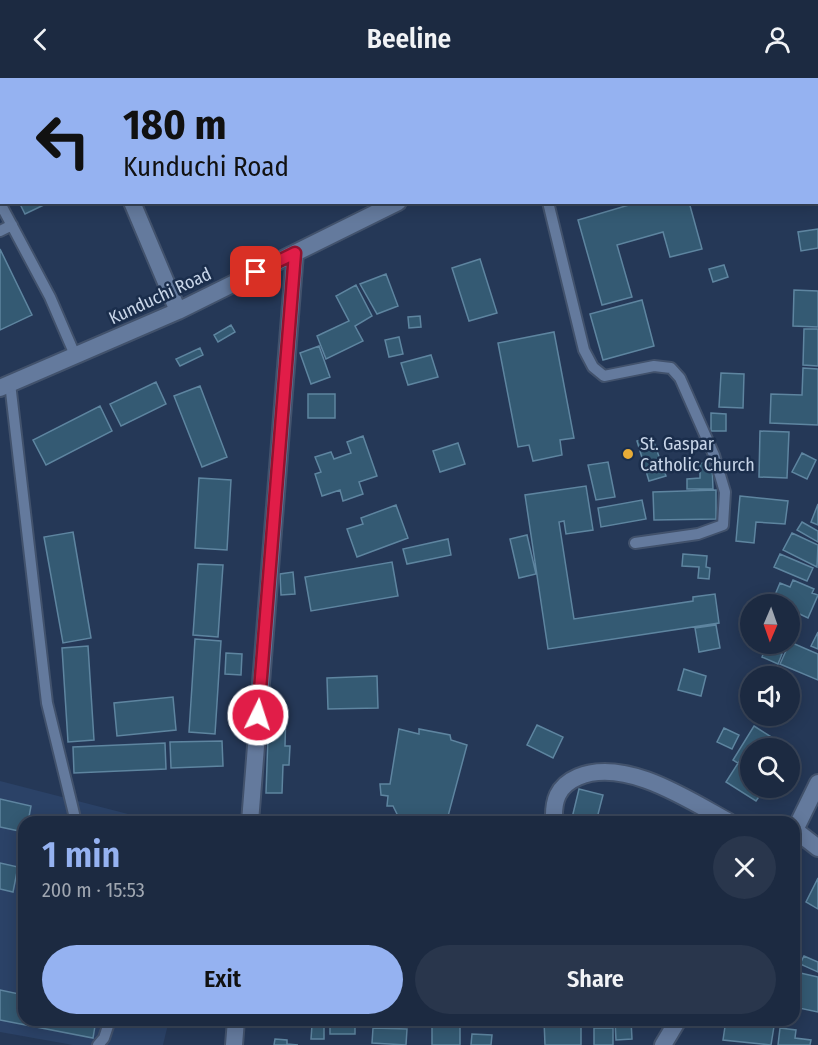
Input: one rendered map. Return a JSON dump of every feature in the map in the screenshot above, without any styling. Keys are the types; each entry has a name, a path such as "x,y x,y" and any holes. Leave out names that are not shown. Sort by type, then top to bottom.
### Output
{"street":[{"path":"133,204 178,311"},
{"name":"Kunduchi Road","path":"5,385 178,311 394,204"},
{"path":"250,816 295,253"},
{"path":"554,816 557,792 571,780 603,772 624,773 690,799 719,816"},
{"path":"800,819 818,783"},
{"path":"800,835 818,848"},
{"path":"234,1045 236,1026"},
{"path":"663,1045 674,1026"}],"lane":[{"path":"1,204 50,297 75,355"},
{"path":"548,204 584,350 593,367 604,376 654,366 671,368 680,378 714,455 724,492 723,525 698,534 635,543"},
{"path":"0,231 12,225"},
{"path":"5,385 47,702 75,816"},
{"path":"98,1045 104,1038 108,1026"}],"shaded area":[{"path":"0,781 136,816 18,816 18,1026 168,1026 163,1045 73,1045 0,1032"}],"building":[{"path":"20,204 46,204 25,214"},
{"path":"632,204 690,204 702,249 670,257 663,232 617,245 632,297 602,305 578,220"},
{"path":"818,229 818,248 801,251 798,232"},
{"path":"0,249 32,315 0,330"},
{"path":"480,259 497,313 469,321 452,268"},
{"path":"724,265 728,277 713,282 709,269"},
{"path":"386,274 398,306 377,314 360,284"},
{"path":"356,285 372,316 355,326 363,341 326,359 317,336 349,321 336,296"},
{"path":"794,290 818,291 818,327 793,326"},
{"path":"642,300 654,346 603,360 590,314"},
{"path":"420,316 421,327 409,328 408,317"},
{"path":"231,325 235,332 218,342 214,335"},
{"path":"804,329 818,329 818,366 803,365"},
{"path":"554,332 574,438 560,440 562,455 533,461 529,445 518,447 498,343"},
{"path":"399,337 403,354 389,357 385,340"},
{"path":"319,346 330,377 311,384 300,353"},
{"path":"200,348 203,355 180,366 176,359"},
{"path":"431,355 438,377 408,385 401,363"},
{"path":"803,368 818,369 818,425 770,423 771,394 802,395"},
{"path":"721,373 744,374 743,408 719,407"},
{"path":"156,382 166,404 121,426 110,404"},
{"path":"200,386 227,457 202,467 174,396"},
{"path":"308,394 335,394 335,418 308,418"},
{"path":"100,406 112,431 46,465 33,440"},
{"path":"711,413 726,414 726,431 711,431"},
{"path":"760,431 789,432 787,478 759,477"},
{"path":"363,436 377,476 359,482 363,494 343,501 340,490 322,496 315,474 321,472 315,457 331,452 334,459 351,453 347,442"},
{"path":"652,437 666,476 649,481 637,441"},
{"path":"458,443 465,464 440,472 433,451"},
{"path":"802,453 816,460 807,479 792,472"},
{"path":"608,462 615,497 596,500 588,465"},
{"path":"700,463 712,463 713,489 687,489 687,479 700,478"},
{"path":"199,478 231,480 227,550 195,548"},
{"path":"586,486 593,530 566,534 564,521 559,522 574,619 693,601 693,597 715,594 719,623 548,649 525,495"},
{"path":"716,490 716,519 654,520 653,492"},
{"path":"740,496 788,501 785,524 756,522 754,543 736,541"},
{"path":"642,500 646,519 601,527 598,508"},
{"path":"818,504 818,525 811,522"},
{"path":"396,505 408,538 357,557 347,529 363,524 361,518"},
{"path":"802,522 818,531 818,542 797,530"},
{"path":"73,532 91,638 63,643 44,537"},
{"path":"792,533 818,545 817,567 783,550"},
{"path":"527,535 536,574 519,578 510,539"},
{"path":"448,539 451,555 407,564 403,549"},
{"path":"683,554 707,556 706,567 710,568 709,579 698,578 699,567 682,566"},
{"path":"780,554 813,568 807,581 774,567"},
{"path":"392,562 398,596 311,611 305,577"},
{"path":"198,564 223,565 218,637 193,635"},
{"path":"293,572 295,594 281,595 280,574"},
{"path":"793,580 814,589 812,593 818,595 808,618 800,614 800,594 775,594 780,583 790,587"},
{"path":"716,625 720,648 699,652 695,628"},
{"path":"818,632 818,649 811,646"},
{"path":"195,639 221,641 215,734 189,732"},
{"path":"88,646 94,740 68,742 62,648"},
{"path":"800,646 818,654 818,680 800,672 800,666 780,664 785,654 800,654"},
{"path":"226,653 242,654 241,675 225,674"},
{"path":"763,654 782,654 778,664 762,657"},
{"path":"684,669 706,676 701,696 678,690"},
{"path":"377,676 378,708 328,709 327,678"},
{"path":"173,697 176,730 117,736 114,703"},
{"path":"269,708 286,709 285,746 290,746 289,765 283,765 282,793 266,793"},
{"path":"537,725 563,737 553,758 527,745"},
{"path":"754,726 773,738 747,738"},
{"path":"724,728 739,735 732,749 717,742"},
{"path":"399,729 419,734 419,729 450,735 451,740 467,745 448,816 398,816 393,806 387,806 388,796 381,795 380,784 390,784"},
{"path":"222,741 223,766 171,768 170,742"},
{"path":"165,743 166,769 74,773 73,747"},
{"path":"740,749 740,765 733,760"},
{"path":"740,760 740,791 726,782"},
{"path":"579,789 603,795 598,816 572,816"},
{"path":"0,799 31,806 29,816 18,816 18,831 0,827"},
{"path":"0,863 18,867 13,892 0,889"},
{"path":"818,878 818,909 806,902"},
{"path":"804,956 818,962 818,972 800,964"},
{"path":"800,973 818,977 818,1012 800,1008"},
{"path":"0,990 18,994 18,1023 0,1020"},
{"path":"31,1026 95,1026 93,1038"},
{"path":"312,1026 324,1026 324,1039 311,1039"},
{"path":"330,1026 355,1026 355,1034 330,1034"},
{"path":"432,1026 460,1026 460,1045 432,1045"},
{"path":"544,1026 581,1026 581,1045 545,1045"},
{"path":"615,1026 631,1026 632,1039 616,1040"},
{"path":"725,1026 774,1026 771,1045 723,1040"},
{"path":"373,1028 407,1029 406,1045 372,1043"},
{"path":"594,1028 613,1028 613,1045 594,1045"},
{"path":"780,1028 796,1030 795,1038 811,1040 810,1045 778,1045"},
{"path":"472,1034 492,1035 491,1045 471,1045"},
{"path":"275,1039 287,1040 287,1044 298,1045 274,1045"}],"place":[{"name":"St. Gaspar Catholic Church","path":"628,454"}],"route":[{"path":"256,272 295,253 258,715"}]}
